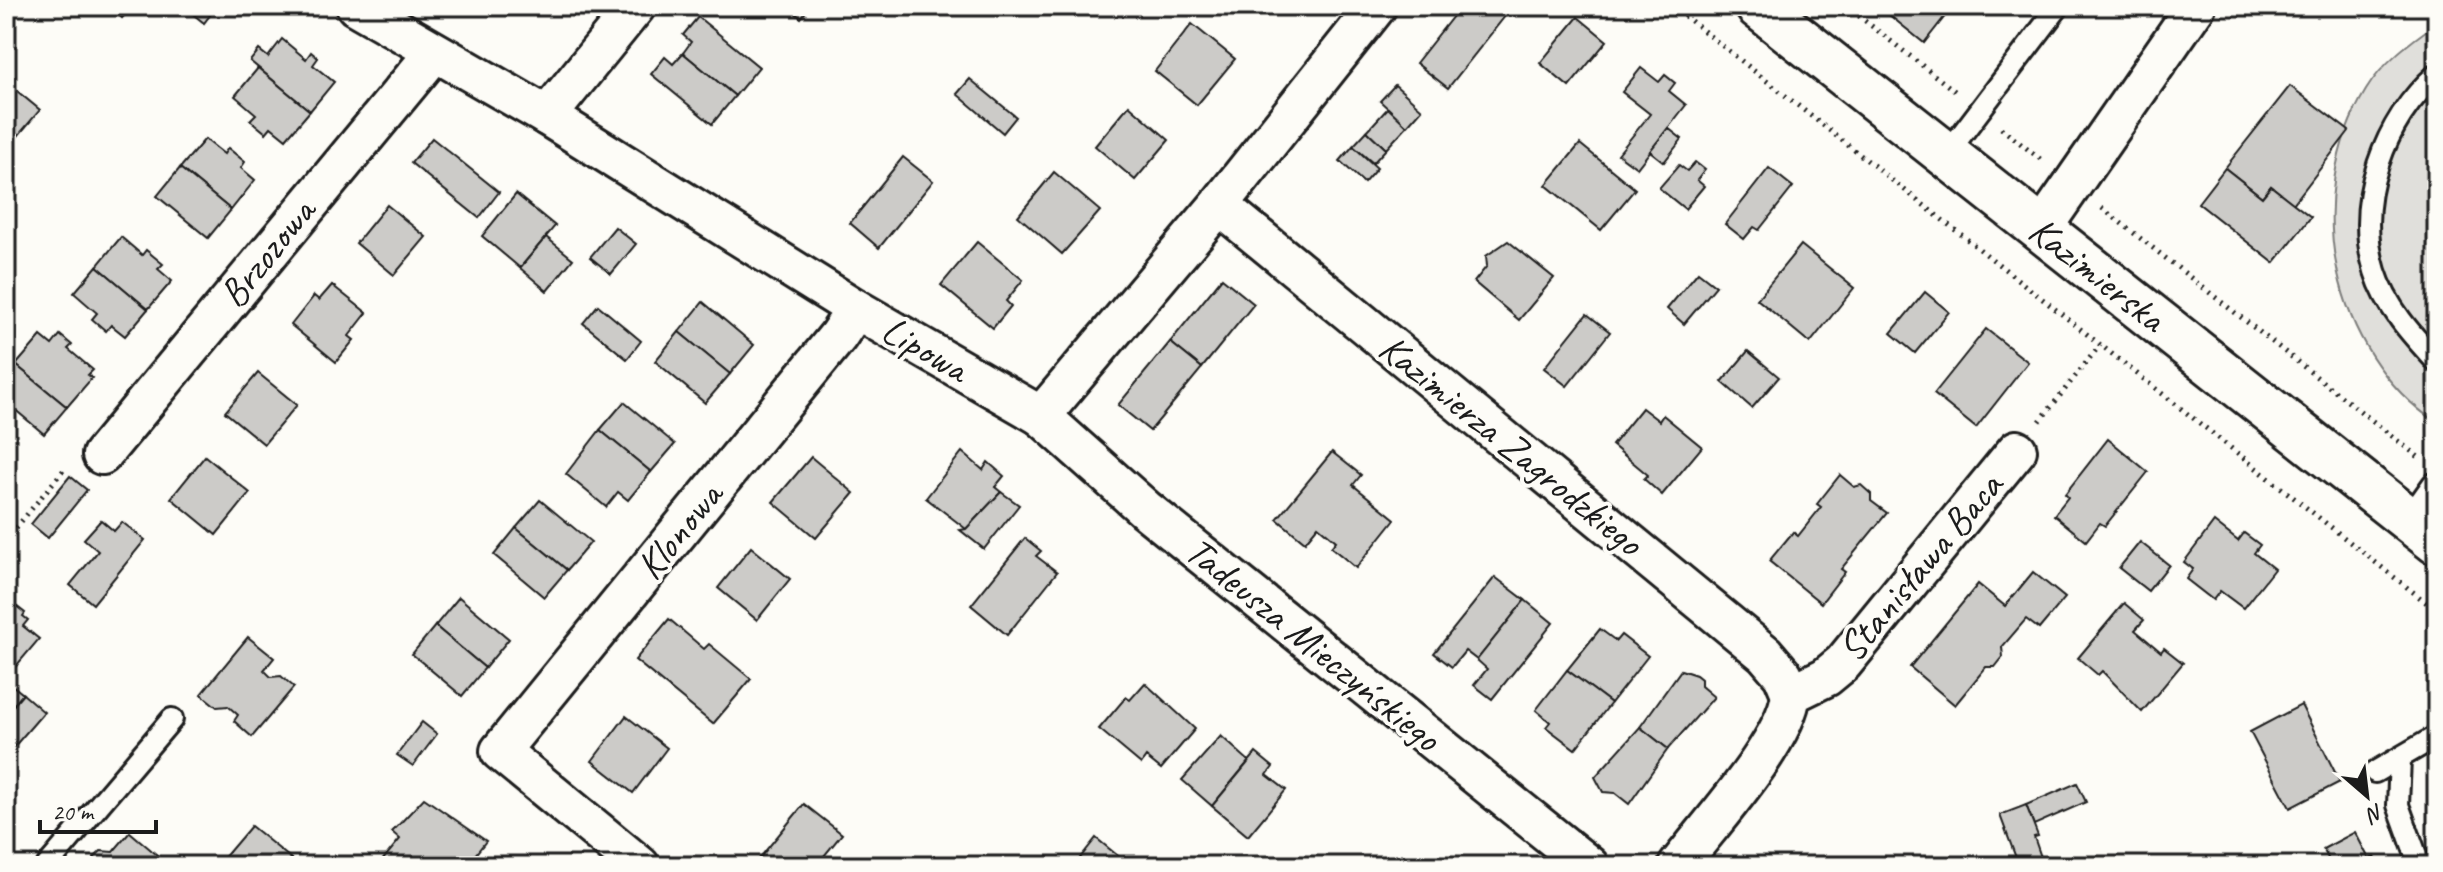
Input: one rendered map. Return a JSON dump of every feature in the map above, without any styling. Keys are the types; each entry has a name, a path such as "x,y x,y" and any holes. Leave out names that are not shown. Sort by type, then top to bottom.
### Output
{"main road":[{"name":"Kazimierska","path":"1758,6 2041,230 2426,515"}],"street":[{"name":"Lipowa","path":"356,6 547,116 856,309 1041,416"},
{"path":"547,116 636,6"},
{"path":"1041,416 1219,205 1377,6"},
{"path":"2041,230 2196,6"},
{"name":"Brzozowa","path":"102,455 434,53"},
{"name":"Kazimierza Zagrodzkiego","path":"1219,205 1765,654 1783,675 1791,694"},
{"name":"Klonowa","path":"640,866 500,751 828,349 856,309"},
{"name":"Tadeusza Mieczyńskiego","path":"1041,416 1145,509 1589,866"},
{"name":"Stanisława Baca","path":"1791,694 1826,677 1843,663 2017,450"},
{"path":"1678,866 1769,746 1789,712 1791,694"}],"lane":[{"path":"1946,155 2059,6"},
{"path":"2437,74 2421,88 2395,126 2375,170 2369,213 2375,271 2401,324 2437,362"},
{"path":"47,866 172,719"},
{"path":"2375,772 2437,736"},
{"path":"2400,759 2398,805 2420,866"}],"path":[{"path":"1672,6 2437,611"},
{"path":"1846,6 2425,462"},
{"path":"2017,450 2100,345"},
{"path":"6,540 65,467 102,455"}],"shaded area":[{"path":"2437,23 2437,423 2401,393 2372,357 2351,315 2337,271 2332,224 2334,178 2346,132 2366,90 2407,45"}],"building":[{"path":"108,6 133,6 122,18"},
{"path":"183,6 217,6 204,23"},
{"path":"787,6 810,6 801,18"},
{"path":"1461,6 1513,6 1448,88 1416,63"},
{"path":"1878,6 1953,6 1924,43"},
{"path":"2361,6 2390,6 2387,12 2379,9 2376,14"},
{"path":"698,17 759,67 735,96 683,53 691,42 683,35"},
{"path":"1578,17 1607,41 1569,87 1540,63"},
{"path":"1192,24 1235,59 1197,105 1155,71"},
{"path":"282,39 306,59 311,52 318,58 313,65 334,82 310,111 250,61 259,50 268,57"},
{"path":"683,53 735,96 712,124 651,74 665,57 673,64"},
{"path":"258,68 310,111 286,139 271,127 266,133 250,120 256,114 235,96"},
{"path":"1641,68 1659,82 1665,75 1675,83 1669,91 1686,105 1637,168 1618,154 1650,114 1622,92"},
{"path":"970,79 1016,117 1003,133 957,94"},
{"path":"6,82 40,110 7,149 6,148"},
{"path":"1395,85 1422,109 1407,126 1380,101"},
{"path":"2290,86 2349,131 2293,204 2271,186 2262,197 2225,168"},
{"path":"1129,105 1169,140 1135,180 1095,146"},
{"path":"1388,108 1407,126 1386,149 1367,131"},
{"path":"1668,128 1682,139 1664,162 1650,151"},
{"path":"1367,131 1386,149 1373,163 1353,146"},
{"path":"432,138 499,192 479,218 411,163"},
{"path":"205,139 224,154 228,148 245,162 241,168 255,180 231,210 180,168"},
{"path":"1580,144 1635,189 1601,230 1546,185"},
{"path":"1353,146 1377,168 1364,183 1340,161"},
{"path":"903,157 933,181 879,248 850,223"},
{"path":"1695,162 1705,170 1697,180 1704,186 1685,209 1659,188 1679,165 1687,171"},
{"path":"180,168 231,210 208,238 157,196"},
{"path":"1769,168 1793,187 1759,230 1754,227 1744,239 1725,224"},
{"path":"2225,168 2262,197 2271,186 2311,217 2274,263 2198,203"},
{"path":"1054,172 1100,211 1062,254 1018,216"},
{"path":"516,194 555,226 520,268 482,236"},
{"path":"387,205 426,237 394,275 356,243"},
{"path":"615,227 636,244 611,274 590,257"},
{"path":"121,237 142,255 146,250 163,264 158,269 172,281 148,309 97,266"},
{"path":"546,237 573,259 547,291 520,268"},
{"path":"1508,241 1554,278 1519,320 1474,282 1487,266 1486,256"},
{"path":"977,242 1023,280 1006,301 1011,306 993,328 941,285"},
{"path":"1801,245 1854,288 1810,343 1757,299"},
{"path":"97,266 148,309 125,336 111,325 106,331 92,319 97,313 74,293"},
{"path":"1698,272 1716,286 1684,324 1667,309"},
{"path":"1222,278 1254,304 1202,368 1170,342"},
{"path":"332,285 367,313 349,336 354,340 336,362 291,325 314,296 319,300"},
{"path":"1925,292 1949,312 1915,353 1891,333"},
{"path":"703,302 754,345 730,374 679,332"},
{"path":"598,305 641,341 627,359 583,323"},
{"path":"1587,314 1610,332 1567,386 1544,368"},
{"path":"1986,329 2028,362 1976,428 1934,394"},
{"path":"679,332 730,374 705,403 655,361"},
{"path":"60,335 72,345 68,349 93,370 88,375 92,378 67,407 16,365 41,336 52,345"},
{"path":"1170,342 1202,368 1150,431 1118,405"},
{"path":"1748,351 1779,377 1752,408 1722,382"},
{"path":"16,365 67,407 44,434 6,402 6,377"},
{"path":"258,373 297,405 264,444 225,412"},
{"path":"624,402 675,444 651,472 600,430"},
{"path":"1642,408 1659,421 1663,415 1702,447 1662,495 1644,479 1648,475 1612,445"},
{"path":"600,430 651,472 628,500 618,492 606,507 566,474"},
{"path":"2108,439 2148,472 2105,526 2100,523 2086,541 2054,515 2068,497 2065,494"},
{"path":"962,452 983,470 988,462 1004,476 995,487 1001,492 966,529 926,498"},
{"path":"1332,452 1361,475 1353,485 1395,519 1356,568 1331,547 1336,541 1318,526 1305,542 1277,519"},
{"path":"205,456 250,493 216,535 171,498"},
{"path":"811,457 854,493 816,538 773,502"},
{"path":"1840,475 1854,487 1861,485 1871,494 1871,501 1887,513 1841,569 1845,572 1821,603 1769,561 1793,532 1798,536 1821,507 1817,504"},
{"path":"70,476 87,490 48,538 31,524"},
{"path":"1001,492 1019,505 984,549 960,530 966,529"},
{"path":"540,500 591,542 567,570 516,528"},
{"path":"101,520 114,531 122,522 145,540 93,604 70,585 98,551 84,539"},
{"path":"2214,522 2238,541 2244,533 2260,545 2254,553 2274,569 2243,608 2220,591 2213,600 2186,579 2193,569 2184,562"},
{"path":"516,528 567,570 544,597 494,555"},
{"path":"1025,538 1041,551 1036,556 1057,572 1007,635 971,605"},
{"path":"2140,542 2169,565 2148,591 2119,568"},
{"path":"751,547 790,579 757,620 718,588"},
{"path":"2033,572 2065,598 2039,629 2026,619 2002,647 2003,657 1995,667 1986,667 1955,705 1910,667 1978,584 2005,606"},
{"path":"1495,577 1525,600 1477,660 1465,651 1452,667 1434,653"},
{"path":"459,597 509,639 485,668 435,626"},
{"path":"1525,600 1553,623 1492,699 1474,685 1487,669 1477,660"},
{"path":"6,602 11,602 25,613 23,616 28,620 23,626 39,639 6,678"},
{"path":"2124,603 2144,620 2135,630 2161,652 2164,648 2183,663 2142,712 2102,671 2098,675 2078,658"},
{"path":"669,619 704,649 709,644 751,679 713,724 635,660"},
{"path":"435,626 485,668 462,696 412,654"},
{"path":"1600,629 1616,641 1621,635 1648,656 1611,703 1567,670"},
{"path":"248,637 274,658 264,670 271,677 281,676 294,687 252,737 234,721 238,715 228,706 217,707 201,694"},
{"path":"1567,670 1611,703 1575,749 1546,727 1550,722 1536,710"},
{"path":"1681,670 1701,679 1701,686 1714,697 1668,749 1640,727"},
{"path":"6,680 23,694 6,714"},
{"path":"1145,683 1195,729 1161,769 1146,757 1141,764 1099,729 1126,697 1130,700"},
{"path":"23,694 44,712 6,756 6,714"},
{"path":"2301,705 2340,782 2290,808 2250,732"},
{"path":"626,716 667,748 633,793 592,761"},
{"path":"422,722 437,734 413,766 397,755"},
{"path":"1640,727 1668,749 1629,804 1615,793 1603,792 1595,777"},
{"path":"1221,736 1249,761 1212,806 1182,780"},
{"path":"1256,753 1273,767 1267,775 1286,790 1248,836 1212,806"},
{"path":"2077,783 2086,802 2034,825 2026,805"},
{"path":"424,798 486,841 466,866 385,866 381,862 400,839 392,832"},
{"path":"804,804 842,834 816,866 753,866"},
{"path":"2026,805 2038,836 2034,837 2044,866 2019,866 2000,815"},
{"path":"251,826 300,866 217,866"},
{"path":"130,832 163,860 157,866 95,866 94,858 101,851 113,852"},
{"path":"2355,832 2369,859 2374,857 2379,866 2318,866 2329,860 2323,849"},
{"path":"1096,838 1123,860 1118,866 1091,866 1080,858"}]}
